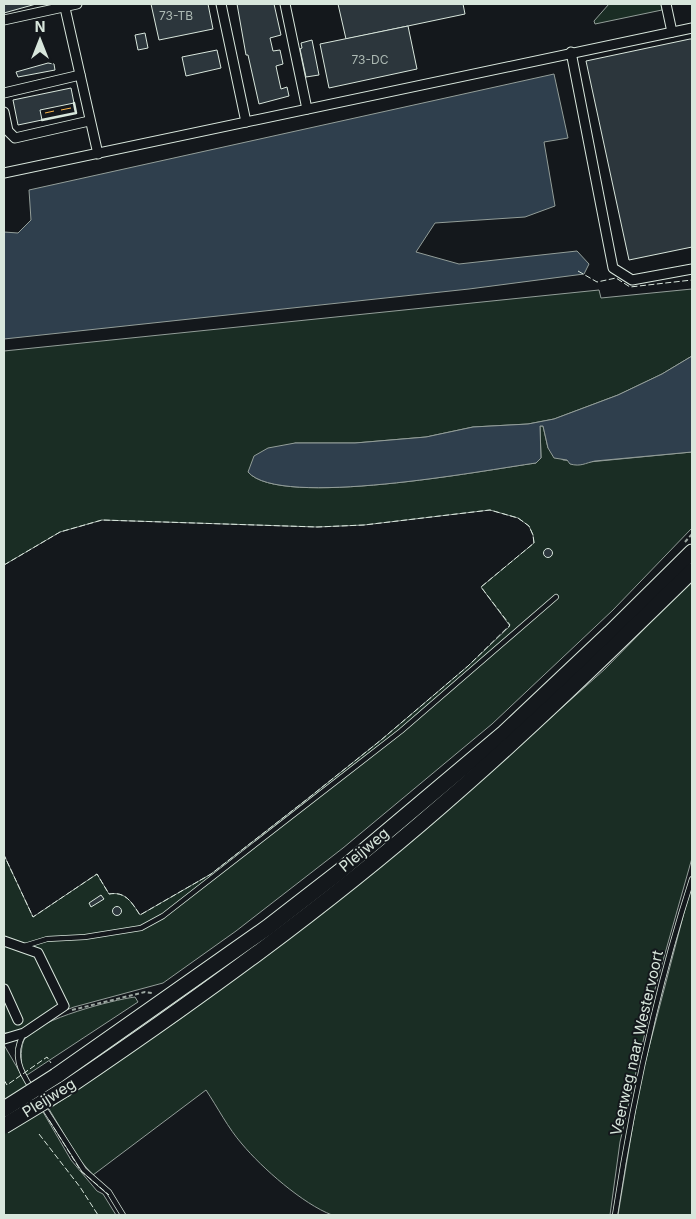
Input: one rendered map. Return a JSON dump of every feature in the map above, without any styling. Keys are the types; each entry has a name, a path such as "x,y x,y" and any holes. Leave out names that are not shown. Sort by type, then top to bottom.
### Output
{"highway":[{"name":"Pleijweg","path":"4,1109 56,1076 268,927 339,872 504,733 610,633 686,550"},
{"name":"Pleijweg","path":"4,1126 65,1089 241,964 342,887 432,814 532,726 692,571"}],"street":[{"path":"4,20 65,8 76,4"},
{"path":"221,4 246,122"},
{"path":"285,4 307,109"},
{"path":"666,4 672,32"},
{"path":"65,8 89,121 98,154"},
{"path":"4,173 692,28"},
{"path":"571,52 614,268 632,280 692,269"},
{"path":"4,93 80,75"},
{"path":"4,112 8,131 15,138 89,121"},
{"path":"4,942 38,953 64,1006 24,1033 4,1039"},
{"path":"4,989 18,1020"}],"lane":[{"path":"20,947 47,938 85,937 142,928 163,916 400,732 556,597"},
{"name":"Veerweg naar Westervoort","path":"616,1215 628,1132 677,925 692,879"},
{"path":"24,1033 16,1049 22,1074 84,1170 109,1192 123,1215"}],"path":[{"path":"686,550 692,534"},
{"path":"64,1006 72,1010 145,992 154,995"}],"green space":[{"path":"609,4 661,4 662,10 595,24 594,21"},
{"path":"692,289 692,356 662,374 618,395 554,419 528,424 473,427 426,437 355,443 295,443 248,472 267,483 299,487 340,487 431,479 536,463 541,458 540,426 543,426 548,448 563,460 589,462 692,452 692,528 613,610 492,724 343,848 236,931 163,983 74,1007 45,1018 22,1033 4,1033 4,855 33,917 97,874 109,894 124,896 140,915 211,874 381,740 468,666 510,626 481,587 534,543 529,526 518,518 490,510 364,525 317,527 102,520 60,532 4,565 4,351 599,290 601,298"},
{"path":"692,580 692,858 655,989 620,1142 610,1215 332,1215 296,1194 260,1164 237,1138 206,1090 93,1175 79,1159 49,1109 180,1019 283,942 461,798 605,669"},
{"path":"692,882 692,1215 618,1215 640,1082"},
{"path":"135,997 138,1002 27,1075 22,1071 22,1045 26,1037 34,1030 77,1011"},
{"path":"4,1045 71,1160 97,1191 103,1194 116,1215 4,1215"}],"water":[{"path":"554,74 568,138 544,142 555,206 525,217 435,223 416,252 459,264 577,251 589,264 584,274 469,289 4,339 4,232 18,233 31,220 29,190"},
{"path":"692,356 692,452 595,461 574,465 570,464 567,460 554,458 548,448 543,426 540,426 541,458 536,463 431,479 340,487 299,487 267,483 248,472 254,456 268,448 295,443 355,443 426,437 473,427 528,424 554,419 618,395 662,374"}],"building":[{"path":"4,4 36,4 4,13"},
{"path":"151,4 208,4 213,29 159,40"},
{"path":"237,4 274,4 281,35 270,38 273,51 280,50 283,64 276,66 281,89 287,87 289,96 259,104 248,55 246,55"},
{"path":"338,4 463,4 465,14 346,39"},
{"path":"408,26 417,69 329,88 320,44"},
{"path":"145,33 148,48 138,50 135,35"},
{"path":"692,39 692,247 629,260 586,61"},
{"path":"312,40 319,75 306,77 300,49 302,48 301,43"},
{"path":"217,50 221,68 186,76 182,57"},
{"path":"48,63 54,64 55,70 18,77 16,72"},
{"path":"71,88 74,103 40,110 42,120 18,125 13,100"},
{"path":"548,549 552,553 548,557 544,553"},
{"path":"101,895 104,899 91,907 89,903"},
{"path":"117,907 121,911 117,915 113,911"}],"fence":[{"path":"578,271 597,282 616,278 630,287 692,280"},
{"path":"4,565 60,532 102,520 317,527 364,525 490,510 518,518 529,526 534,543 481,587 510,625 468,666 381,740 211,874 140,915 124,896 109,894 97,874 33,917 4,855"},
{"path":"4,1080 7,1085 47,1057 51,1063"},
{"path":"49,1120 81,1171 109,1195"},
{"path":"39,1134 80,1187 98,1215"}],"wall":[{"path":"42,120 76,113 74,103"}],"power":[{"path":"61,110 71,108"},
{"path":"45,113 54,111"}]}
